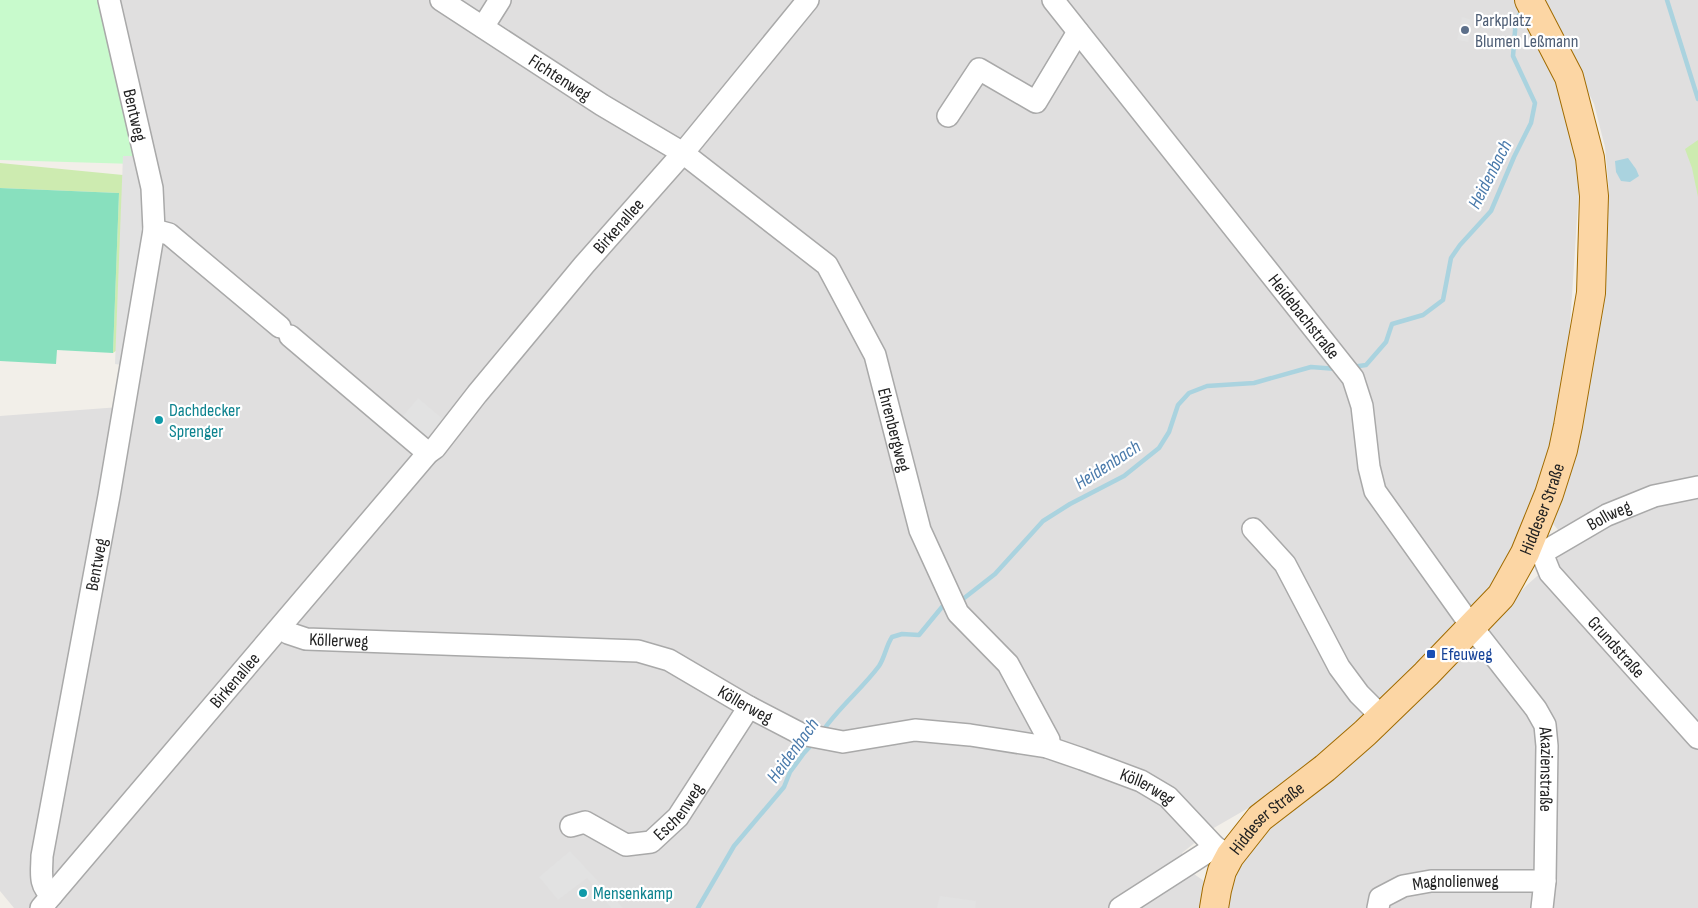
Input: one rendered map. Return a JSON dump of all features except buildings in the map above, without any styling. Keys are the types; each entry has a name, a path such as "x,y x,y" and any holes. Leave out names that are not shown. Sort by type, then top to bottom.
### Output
{"main road":[{"name":"Hiddeser Straße","path":"1214,908 1222,871 1222,851 1260,818 1338,757 1382,717 1501,596 1533,553 1572,409 1591,293 1594,196 1590,158 1569,77 1532,7"}],"street":[{"name":"Bentweg","path":"47,902 46,891 41,882 42,856 109,496 154,230 152,188 109,0"},
{"name":"Fichtenweg","path":"440,0 602,105 683,153"},
{"path":"483,27 500,0"},
{"name":"Birkenallee","path":"47,902 428,453 448,433 477,394 584,266 683,153 808,0"},
{"name":"Heidebachstraße","path":"1053,0 1340,359 1353,378 1362,406 1369,467 1375,491 1472,627"},
{"path":"948,116 979,69 1036,102 1078,32"},
{"name":"Ehrenbergweg","path":"683,153 827,266 875,355 920,530 954,604 1008,664 1049,740 1046,747"},
{"path":"154,230 169,234 428,453"},
{"name":"Bollweg","path":"1533,553 1607,515 1654,496 1698,487"},
{"path":"1253,529 1285,564 1339,667 1359,694 1382,717"},
{"name":"Grundstraße","path":"1533,553 1698,738"},
{"name":"Köllerweg","path":"281,626 288,633 306,639 638,651 669,660 749,707 801,734 842,742 915,730 970,735 1046,747 1141,781 1168,797 1222,851"},
{"name":"Akazienstraße","path":"1472,627 1536,709 1546,725 1545,881 1542,908"},
{"name":"Eschenweg","path":"571,826 585,822 626,845 650,842 678,817 749,707"},
{"path":"1120,908 1222,851"},
{"name":"Magnolienweg","path":"1378,908 1380,898 1403,886 1431,881 1545,881"}],"shaded area":[{"path":"114,0 1518,0 1573,121 1579,188 1566,387 1534,494 1513,551 1485,593 1407,679 1314,763 1271,795 1212,829 1182,853 1191,872 1204,881 1204,908 14,908 0,891 0,416 133,406 163,216"},
{"path":"1545,0 1698,0 1698,908 1228,908 1231,890 1239,869 1250,850 1272,823 1447,670 1527,585 1571,546 1550,520 1603,285 1609,191 1605,147 1594,104"},
{"name":"Parkplatz Blumen Leßmann","path":"1462,17 1473,20 1468,42 1457,40"},
{"path":"123,156 140,156 149,211 127,366 115,364"},
{"path":"418,398 443,419 422,444 397,423"},
{"path":"570,851 623,908 611,908 587,878 558,900 539,877"},
{"path":"940,896 976,901 975,908 937,908"}],"green space":[{"path":"0,0 98,0 135,164 0,160"},
{"path":"1698,140 1698,197 1692,168 1685,149"},
{"path":"0,163 123,175 117,350 113,353 119,193 0,188"},
{"path":"0,188 119,193 113,353 57,350 56,364 0,361"}],"water":[{"path":"1628,158 1639,176 1630,182 1621,181 1616,172 1615,161"}],"waterway":[{"path":"1667,0 1698,99"},
{"name":"Heidenbach","path":"1352,367 1366,365 1386,342 1392,324 1423,315 1443,300 1451,258 1460,245 1491,211 1531,123 1535,103 1513,56 1516,19 1524,9"},
{"name":"Heidenbach","path":"958,601 995,574 1043,521 1070,504 1124,476 1159,448 1169,432 1178,405 1189,393 1207,386 1254,383 1311,367 1337,369"},
{"name":"Heidenbach","path":"822,732 879,666 892,637 902,634 919,635 942,607 949,605"},
{"name":"Heidenbach","path":"698,908 734,846 784,787 790,772 814,742"}],"place":[{"name":"Parkplatz Blumen Leßmann","path":"1465,30"},
{"name":"Dachdecker Sprenger","path":"159,420"},
{"name":"Efeuweg","path":"1431,654"},
{"name":"Mensenkamp","path":"583,893"}]}
